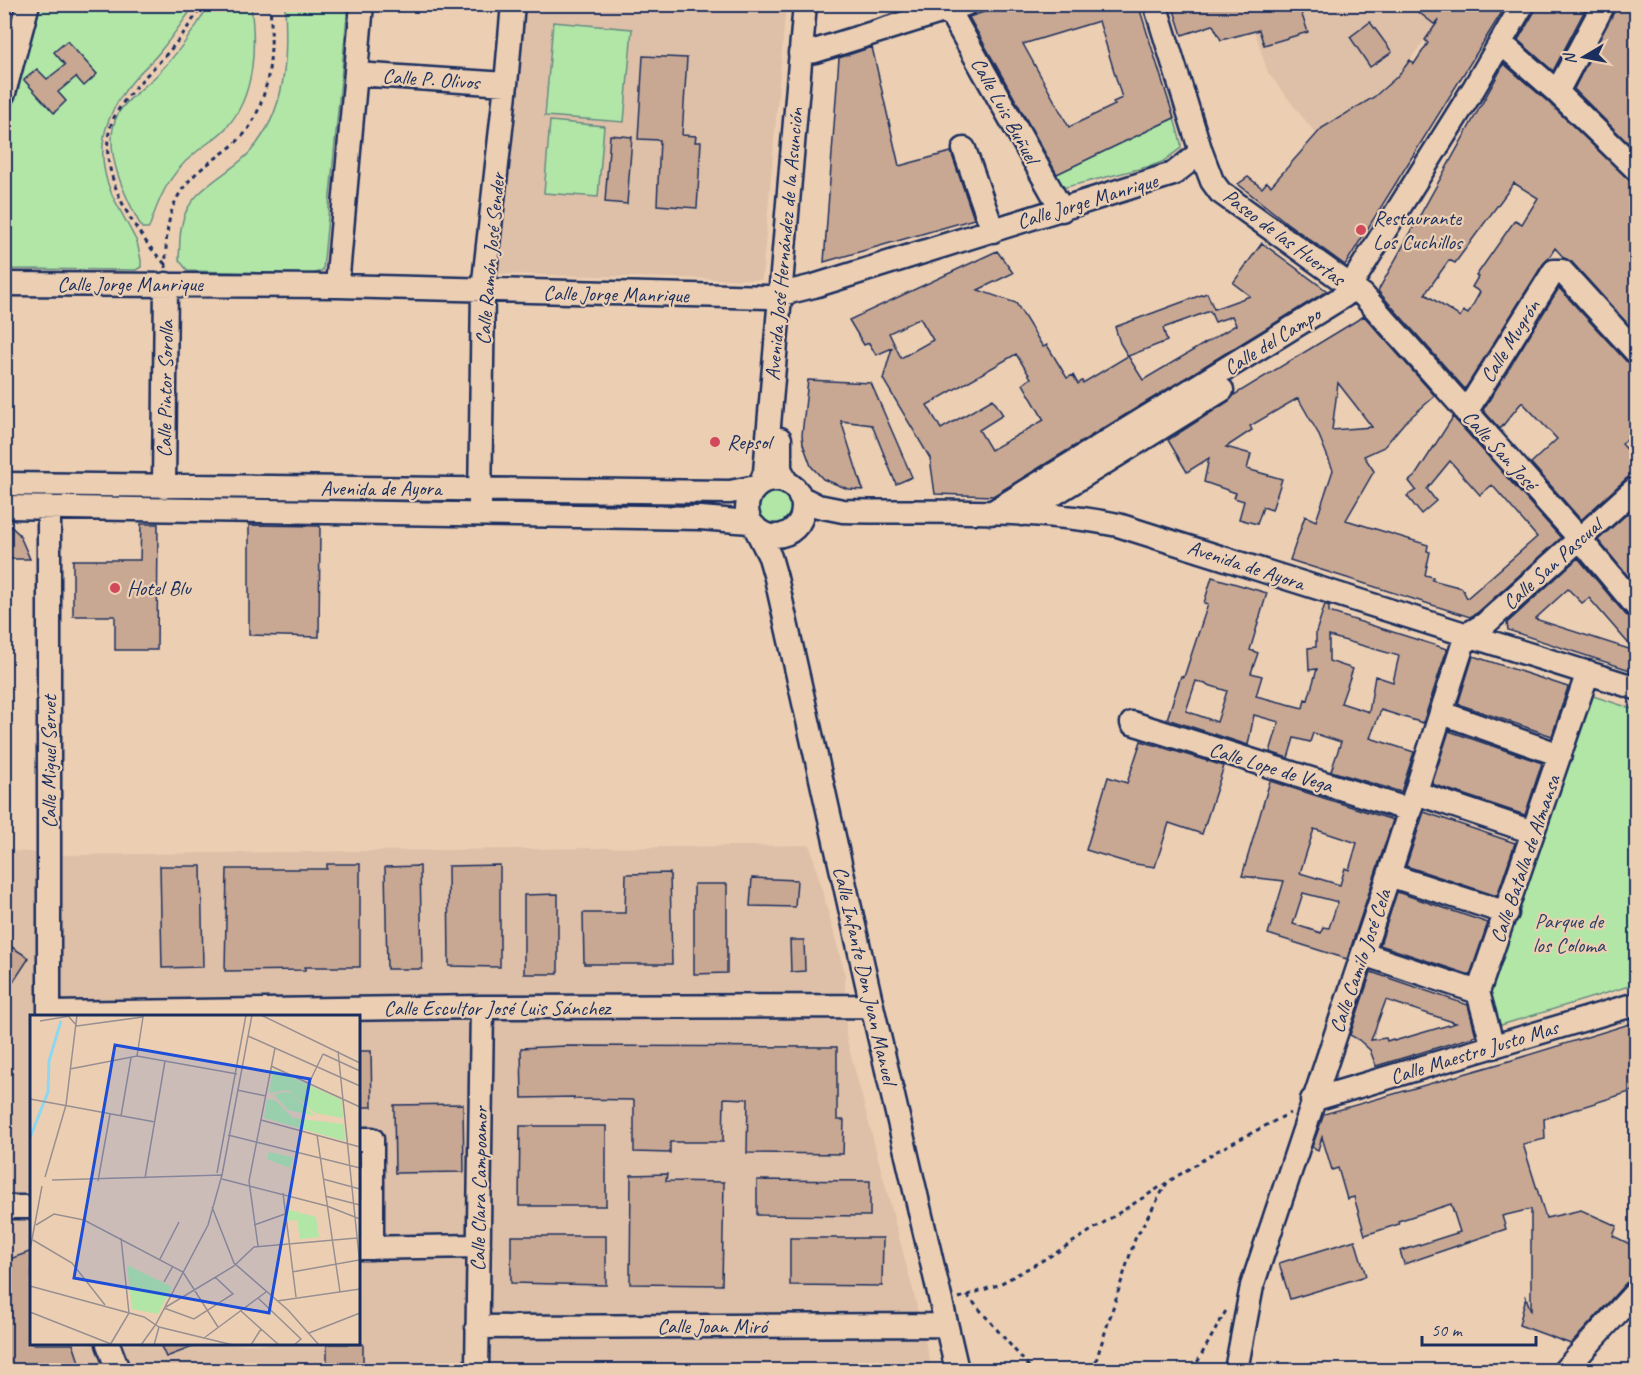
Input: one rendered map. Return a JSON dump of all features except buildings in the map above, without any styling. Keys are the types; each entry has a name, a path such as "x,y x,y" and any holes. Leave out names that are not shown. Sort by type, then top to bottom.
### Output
{"street":[{"path":"4,93 28,4"},
{"path":"337,286 362,4"},
{"name":"Calle Ramón José Sender","path":"480,514 483,290 513,4"},
{"name":"Avenida José Hernández de la Asunción","path":"759,485 765,472 786,294 807,52 805,4"},
{"name":"Avenida José Hernández de la Asunción","path":"807,52 819,4"},
{"name":"Paseo de las Huertas","path":"1155,4 1212,181 1220,192 1356,290"},
{"name":"Calle del Campo","path":"1022,514 1350,311 1356,290 1523,4"},
{"path":"1557,92 1604,4"},
{"path":"807,52 958,7"},
{"name":"Calle Luis Buñuel","path":"958,7 1062,210"},
{"path":"1501,43 1557,92 1636,169"},
{"name":"Calle P. Olivos","path":"356,74 506,84"},
{"path":"964,149 993,231"},
{"name":"Calle Jorge Manrique","path":"4,284 166,275 337,286 786,294 1173,174 1201,152"},
{"path":"1173,174 1220,192"},
{"name":"Calle Mugrón","path":"1466,411 1554,270 1562,271 1636,352"},
{"name":"Calle Pintor Sorolla","path":"152,494 166,275"},
{"name":"Calle del Campo","path":"991,513 1356,290"},
{"name":"Calle San José","path":"1356,290 1580,539 1636,606"},
{"name":"Avenida José Hernández de la Asunción","path":"786,294 780,468 793,490"},
{"path":"1082,477 1075,497 1078,506 1088,519"},
{"path":"776,480 793,490 802,514 788,531 768,535 753,524 747,504 752,492 759,485 776,480"},
{"name":"Avenida de Ayora","path":"4,484 189,498 480,514 700,518 753,524"},
{"name":"Avenida de Ayora","path":"189,498 480,489 730,492 759,485"},
{"name":"Calle San Pascual","path":"1466,635 1485,624 1636,488"},
{"name":"Avenida de Ayora","path":"793,490 818,506 843,511 1022,514 1088,519 1147,533 1636,688"},
{"name":"Avenida de Ayora","path":"4,507 49,507 152,494"},
{"name":"Calle Miguel Servet","path":"49,507 49,1015"},
{"name":"Avenida de Ayora","path":"788,531 811,519 843,511"},
{"name":"Calle Infante Don Juan Manuel","path":"753,524 770,557 776,578 957,1371"},
{"name":"Calle Infante Don Juan Manuel","path":"776,578 776,558 788,531"},
{"name":"Calle Camilo José Cela","path":"1236,1371 1252,1286 1466,635"},
{"name":"Calle Batalla de Almansa","path":"1479,992 1588,672"},
{"path":"1442,713 1560,755"},
{"name":"Calle Lope de Vega","path":"1132,723 1533,832"},
{"path":"1389,875 1507,913"},
{"path":"1363,954 1479,992 1493,1047"},
{"name":"Calle Maestro Justo Mas","path":"1312,1100 1636,1004"},
{"name":"Calle Escultor José Luis Sánchez","path":"49,1015 482,1007 872,1006"},
{"name":"Calle Clara Campoamor","path":"477,1371 482,1007"},
{"path":"360,1139 372,1139 365,1248 479,1246"},
{"path":"4,1207 30,1207"},
{"path":"1565,1371 1636,1292"},
{"name":"Calle Joan Miró","path":"477,1327 944,1314"},
{"path":"108,1345 118,1371"}],"path":[{"path":"166,275 112,180 107,153 108,135 112,121 122,104 171,49 203,4"},
{"path":"166,275 167,230 174,201 185,184 201,168 238,141 259,110 269,73 270,4"},
{"path":"944,1314 967,1295 998,1285 1045,1259 1218,1151 1312,1100"},
{"path":"1094,1371 1135,1239 1167,1182"},
{"path":"1193,1371 1232,1300 1252,1286"},
{"path":"967,1295 1032,1371"}],"shaded area":[{"path":"521,5 786,5 762,280 498,274"},
{"path":"1246,5 1450,5 1399,75 1374,97 1315,133 1268,73"},
{"path":"810,845 845,974 846,1036 932,1370 5,1370 4,850 67,855"}],"green space":[{"path":"39,5 195,5 159,53 127,88 112,112 104,138 103,152 107,181 137,242 141,267 136,270 4,269 5,134"},
{"path":"209,5 251,5 253,53 248,85 236,115 222,132 185,162 171,178 149,228 142,228 117,172 113,157 113,127 121,109 172,59 192,33"},
{"path":"285,5 348,5 323,270 313,274 188,271 179,260 180,233 192,201 250,152 272,118 278,101 285,63"},
{"path":"553,22 632,29 624,122 545,116"},
{"path":"1174,118 1181,148 1162,162 1058,189 1051,176"},
{"path":"550,121 604,126 598,197 544,193"},
{"path":"774,491 786,496 791,508 786,520 774,525 762,520 757,508 762,496"},
{"name":"Parque de los Coloma","path":"1581,692 1636,710 1636,984 1488,1029 1478,992"}],"place":[{"name":"Restaurante Los Cuchillos","path":"1361,230"},
{"name":"Repsol","path":"715,442"},
{"name":"Hotel Blu","path":"115,588"}]}
